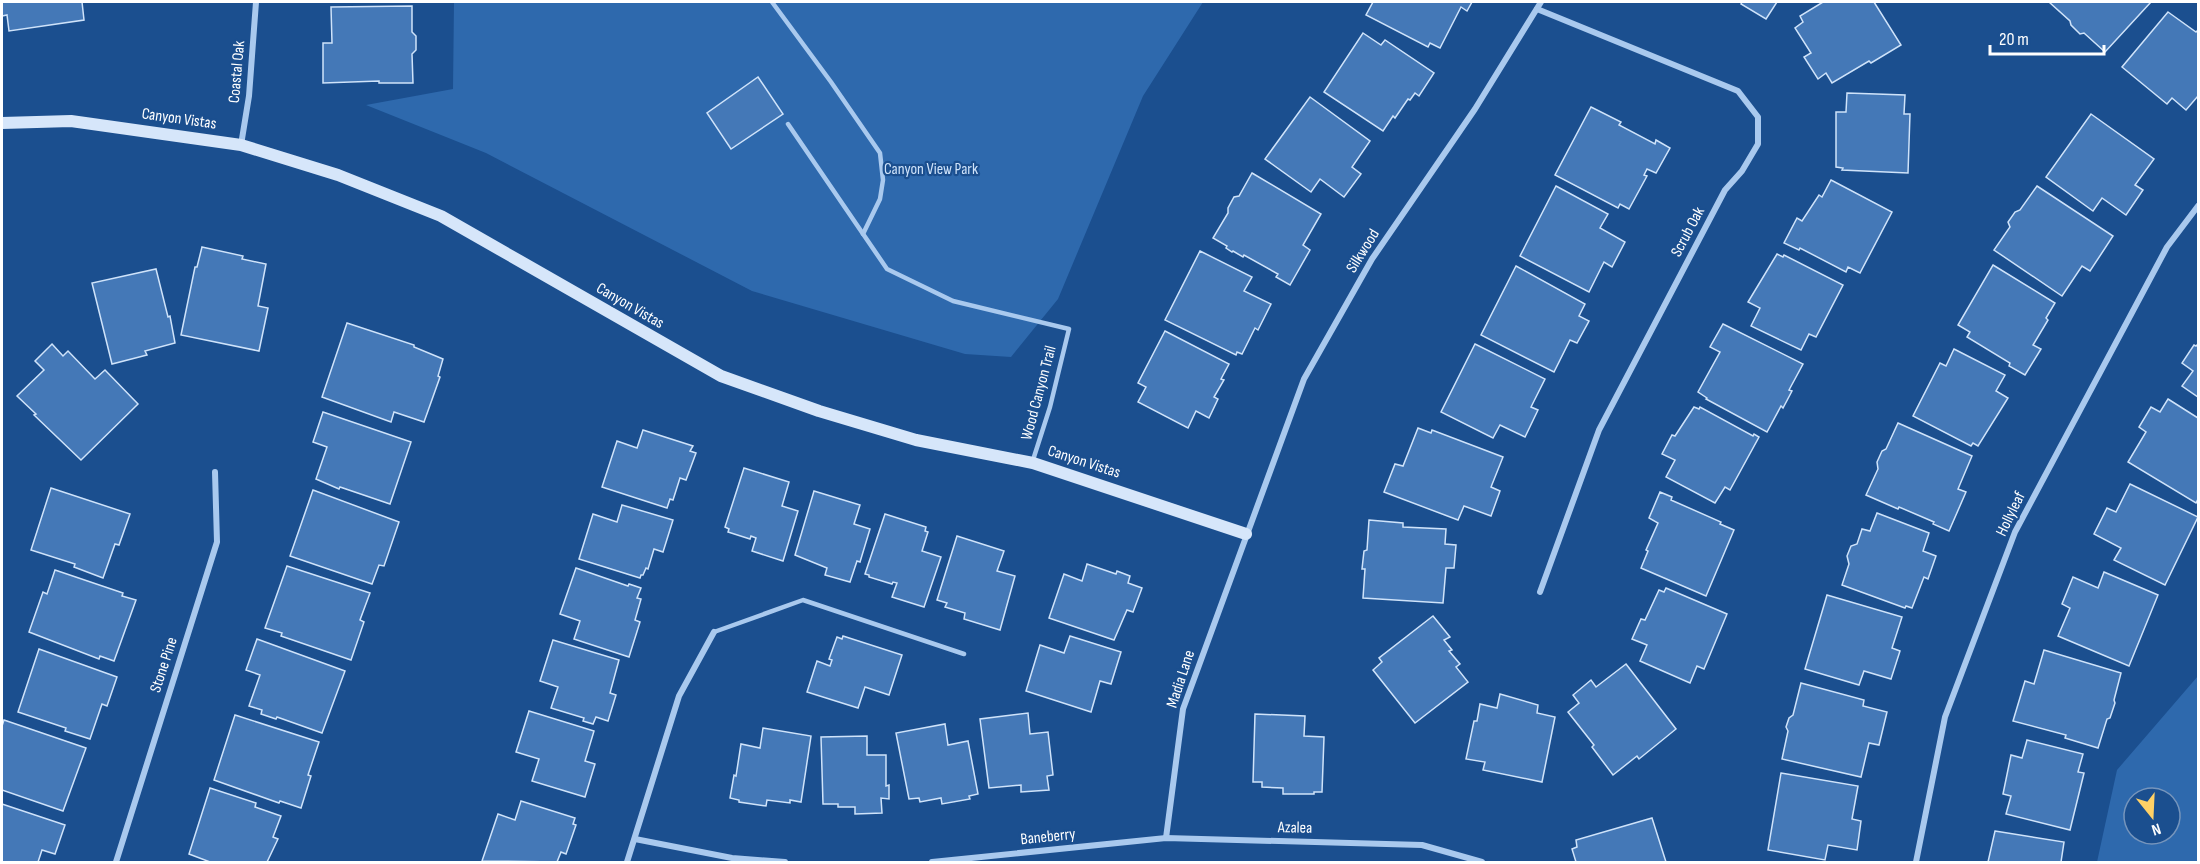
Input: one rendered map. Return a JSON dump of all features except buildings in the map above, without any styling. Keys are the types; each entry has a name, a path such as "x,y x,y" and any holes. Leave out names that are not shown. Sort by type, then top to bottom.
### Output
{"street":[{"name":"Coastal Oak","path":"240,145 249,96 256,2"},
{"name":"Silkwood","path":"1246,534 1304,379 1372,260 1475,109 1540,2"},
{"name":"Scrub Oak","path":"1537,9 1738,91 1758,117 1758,144 1742,171 1725,190 1599,430 1540,592"},
{"name":"Canyon Vistas","path":"2,123 71,121 240,145 338,175 441,216 721,376 819,411 916,440 1033,463 1246,534"},
{"name":"Hollyleaf","path":"1916,862 1945,717 2015,532 2167,247 2199,206"},
{"name":"Stone Pine","path":"116,862 217,542 215,472"},
{"name":"Madia Lane","path":"1166,838 1183,709 1246,534"},
{"path":"627,862 679,696 714,632"},
{"name":"Azalea","path":"1166,838 1422,845 1482,862"},
{"name":"Baneberry","path":"932,862 1166,838"},
{"path":"635,839 732,858 785,862"}],"lane":[{"path":"772,2 831,81 880,153 883,180 880,200 863,234 788,124"},
{"name":"Wood Canyon Trail","path":"863,234 887,269 952,301 1069,329 1050,407 1033,463"},
{"path":"714,632 803,600 964,654"}],"green space":[{"name":"Canyon View Park","path":"454,2 1203,2 1143,96 1058,299 1011,357 965,354 752,291 486,153 366,105 453,89"},
{"path":"2198,676 2198,862 2097,862 2117,770"}]}
